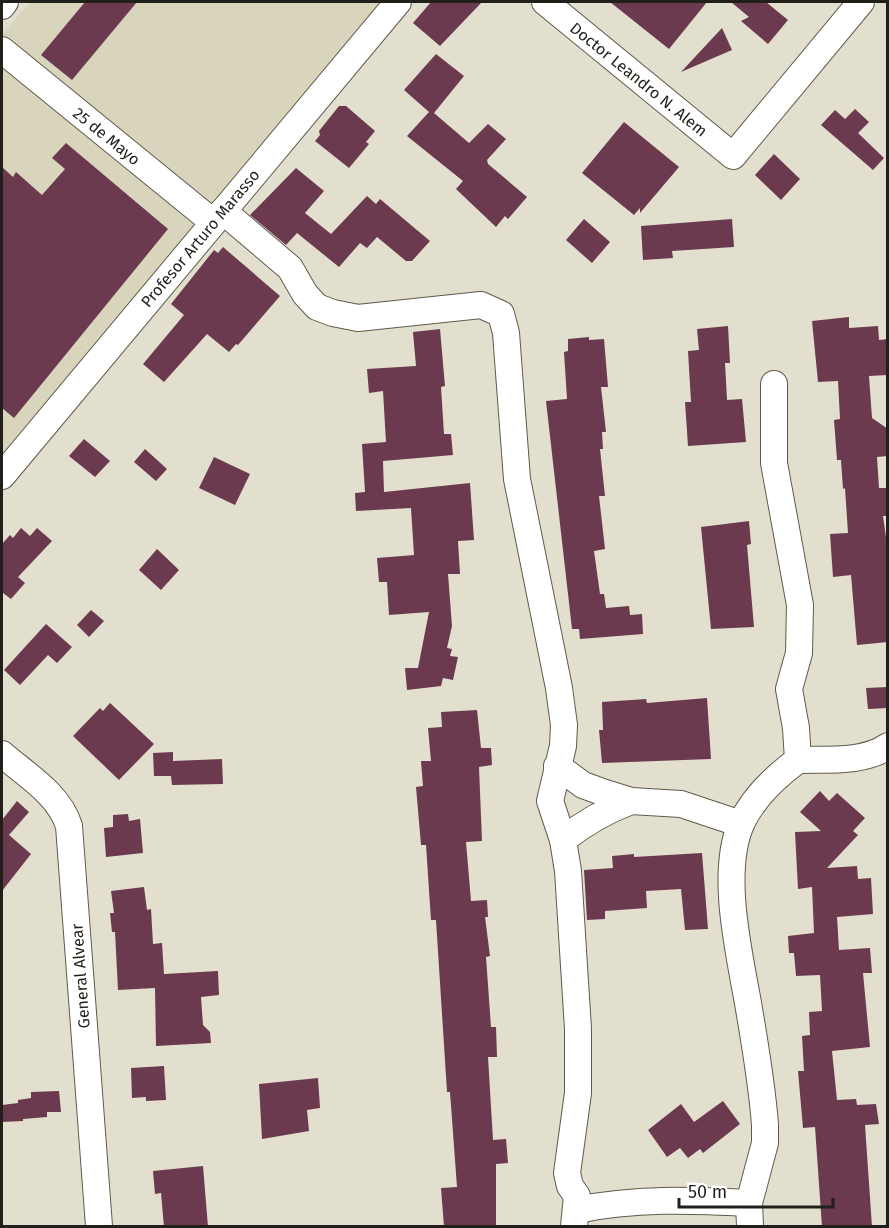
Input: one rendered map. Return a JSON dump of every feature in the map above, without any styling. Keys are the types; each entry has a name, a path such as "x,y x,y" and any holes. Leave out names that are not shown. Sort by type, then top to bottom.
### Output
{"street":[{"path":"2,6 6,2"},
{"name":"Profesor Arturo Marasso","path":"2,476 398,2"},
{"name":"Doctor Leandro N. Alem","path":"545,2 733,156 861,2"},
{"name":"25 de Mayo","path":"2,50 218,216 247,230 290,268 305,294 317,307 358,318 481,305 501,314 506,333 517,479 559,688 564,725 563,746 557,766"},
{"path":"774,384 774,463 800,605 799,653 789,689 796,728 798,760"},
{"path":"741,824 681,804 631,801 583,785 557,766 550,801 563,840 572,907 578,1029 578,1093 567,1173 570,1186 577,1196 575,1218 607,1204 675,1199 749,1215 761,1161 765,1125 733,895 733,853 741,824 768,784 798,760 845,758 880,751 888,746"},
{"name":"General Alvear","path":"2,754 54,799 64,811 69,826 99,1227"},
{"path":"563,840 605,810 631,801"}],"shaded area":[{"path":"30,2 383,2 2,459 2,35"}],"building":[{"path":"85,2 137,2 72,80 41,55"},
{"path":"431,2 482,2 440,46 413,23"},
{"path":"610,2 707,2 669,49"},
{"path":"731,2 766,2 788,20 768,44 741,21 749,17"},
{"path":"722,28 732,50 681,72"},
{"path":"436,54 464,76 434,113 469,143 488,124 506,139 487,160 488,164 527,197 508,219 505,216 496,227 456,189 463,181 407,136 429,112 404,90"},
{"path":"339,106 346,106 375,131 366,142 369,144 349,168 315,141 320,135 319,131"},
{"path":"855,109 869,122 858,133 884,158 873,170 821,125 835,110 845,119"},
{"path":"624,122 679,167 640,213 640,208 634,215 582,173"},
{"path":"66,143 168,229 14,418 2,408 2,167 13,177 16,172 42,195 65,169 52,158"},
{"path":"774,154 800,179 781,200 755,175"},
{"path":"296,168 324,191 305,213 331,234 367,196 376,204 380,199 430,241 412,261 406,261 377,237 367,248 360,243 339,267 297,233 286,245 250,215"},
{"path":"584,219 610,242 592,263 566,240"},
{"path":"732,219 734,247 672,251 673,258 643,260 641,226"},
{"path":"223,247 280,296 238,345 236,344 229,352 207,334 164,382 143,364 184,315 171,304 214,250 218,253"},
{"path":"849,317 849,328 878,326 879,340 888,339 888,375 869,376 872,418 888,429 888,456 877,457 879,488 888,488 888,516 883,516 888,552 888,642 857,645 851,575 833,577 830,534 848,533 845,488 843,489 841,460 837,460 834,420 840,419 838,381 818,382 812,321"},
{"path":"728,326 730,363 725,363 727,400 742,399 746,442 688,446 685,402 691,402 688,351 699,350 697,329"},
{"path":"440,329 445,386 441,387 444,434 451,434 453,455 383,461 384,492 470,483 474,540 458,541 460,574 448,574 452,626 447,648 452,649 450,656 458,657 453,680 443,678 441,686 407,690 405,668 418,668 429,612 389,615 387,582 379,582 377,558 414,555 411,508 356,511 355,493 365,492 362,444 386,442 383,391 369,393 367,369 416,366 413,332"},
{"path":"589,337 589,340 604,339 608,387 601,387 606,432 602,432 603,449 600,449 605,496 599,496 605,549 594,551 600,594 604,594 606,608 629,606 630,615 642,614 643,634 580,639 579,629 572,629 546,401 567,399 564,352 568,351 568,339"},
{"path":"84,439 110,461 95,477 69,456"},
{"path":"145,449 167,469 156,481 134,462"},
{"path":"214,457 250,474 235,505 199,488"},
{"path":"749,521 751,544 747,545 754,627 711,629 701,527"},
{"path":"21,528 30,536 37,528 52,541 18,577 25,583 11,599 3,593 2,595 2,544 10,535 13,538"},
{"path":"157,549 179,570 161,590 139,570"},
{"path":"91,610 104,621 89,637 77,625"},
{"path":"46,624 72,647 57,663 48,655 20,685 4,670"},
{"path":"888,687 888,708 868,709 866,688"},
{"path":"707,698 711,759 602,763 599,730 603,730 602,702 646,699 647,703"},
{"path":"110,703 154,744 119,780 73,736 100,708 103,711"},
{"path":"477,710 481,748 491,748 492,765 479,767 482,841 466,842 471,901 487,900 488,917 485,917 490,956 486,957 491,1027 496,1027 497,1057 488,1057 493,1140 506,1139 508,1163 496,1164 496,1227 444,1227 441,1188 457,1187 450,1092 447,1092 436,920 431,920 426,845 421,845 416,787 423,786 421,761 431,761 428,728 442,727 441,712"},
{"path":"173,752 173,761 222,759 223,784 172,785 171,776 154,776 153,753"},
{"path":"820,791 829,801 837,793 865,818 853,831 858,835 827,868 857,866 858,879 871,878 873,914 837,917 839,950 870,948 872,973 863,973 870,1047 832,1051 837,1100 856,1099 857,1105 876,1104 879,1124 865,1125 872,1227 822,1227 815,1127 803,1128 798,1071 804,1071 802,1036 810,1035 809,1012 822,1011 820,975 796,976 794,953 789,953 788,936 814,933 812,887 798,889 795,832 821,831 800,812"},
{"path":"17,801 29,812 9,835 31,854 2,891 2,820"},
{"path":"128,814 129,821 140,819 143,853 106,857 104,828 113,827 113,815"},
{"path":"702,853 708,929 685,930 681,889 646,891 647,908 605,911 605,919 587,920 584,870 613,868 612,856"},
{"path":"144,887 147,910 151,909 153,944 162,943 164,974 218,971 219,995 201,997 203,1025 210,1032 211,1043 156,1046 155,988 118,990 115,932 112,932 110,913 114,913 111,891"},
{"path":"164,1066 166,1100 146,1101 146,1097 132,1098 131,1068"},
{"path":"318,1078 320,1108 307,1110 309,1131 262,1139 259,1084"},
{"path":"59,1091 61,1112 47,1112 47,1117 2,1122 2,1105 18,1103 18,1100 31,1098 31,1092"},
{"path":"723,1101 740,1124 703,1153 700,1149 688,1158 680,1148 667,1157 648,1130 681,1104 694,1122"},
{"path":"203,1166 208,1227 164,1227 161,1193 155,1194 153,1171"}]}
